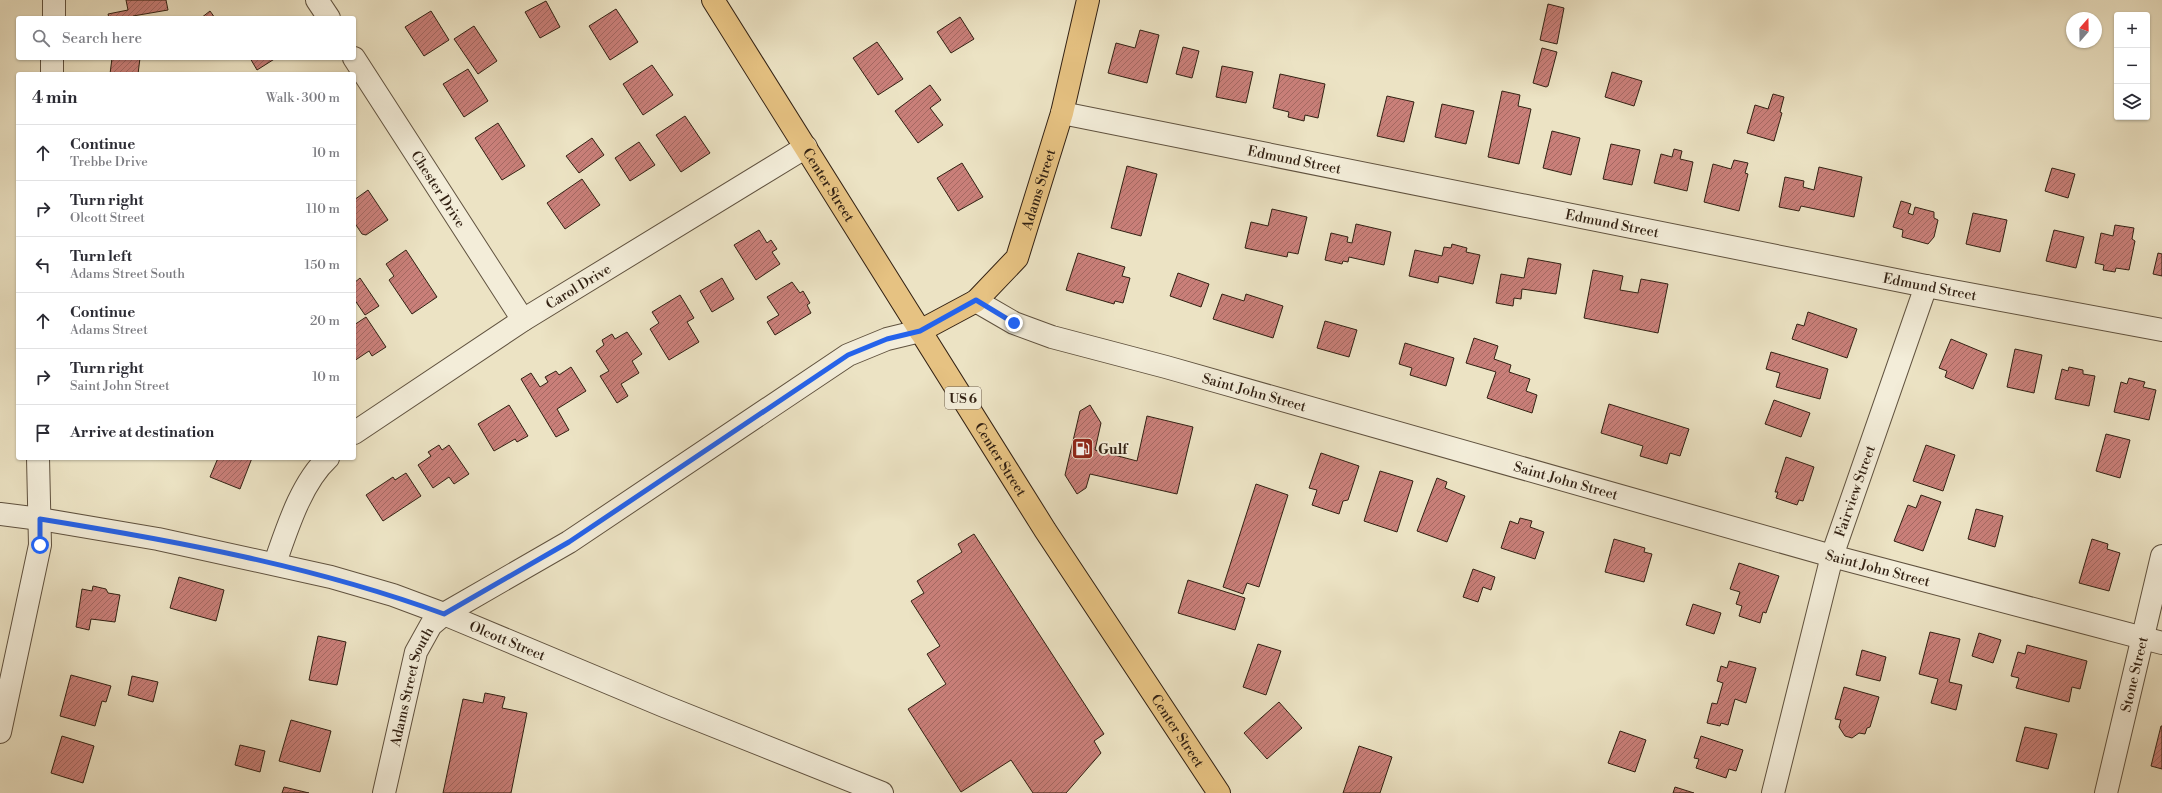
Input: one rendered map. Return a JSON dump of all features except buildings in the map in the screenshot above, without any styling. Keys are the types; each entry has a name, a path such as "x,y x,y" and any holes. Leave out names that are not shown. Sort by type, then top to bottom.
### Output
{"main road":[{"name":"Center Street","path":"713,0 1050,536 1219,793"},
{"name":"Adams Street","path":"920,331 976,300 1018,258 1062,113 1088,0"}],"street":[{"path":"54,0 54,16"},
{"path":"317,0 328,16"},
{"path":"52,60 52,72"},
{"name":"Chester Drive","path":"355,60 523,320"},
{"name":"Edmund Street","path":"1062,113 1926,286 2162,330"},
{"name":"Carol Drive","path":"356,432 523,320 806,147"},
{"name":"Fairview Street","path":"1772,793 1832,556 1926,286"},
{"name":"Saint John Street","path":"976,300 1014,323 1052,337 1166,367 1832,556 2153,640"},
{"name":"Adams Street South","path":"384,793 416,652 431,626 444,614 569,542 848,355 887,339 920,331"},
{"path":"0,732 36,568 40,540 40,519 37,502 38,460"},
{"path":"275,563 293,511 321,464 326,460"},
{"name":"Olcott Street","path":"0,514 40,519 158,539 275,563 393,595 444,614 664,706 882,793"},
{"name":"Stone Street","path":"2106,793 2153,640 2162,556"}],"place":[{"name":"Gulf","path":"1083,449"}],"route":[{"path":"40,545 40,519 98,528 275,563 393,595 444,614 569,542 735,428 848,355 887,339 920,331 976,300 1014,323"}]}
